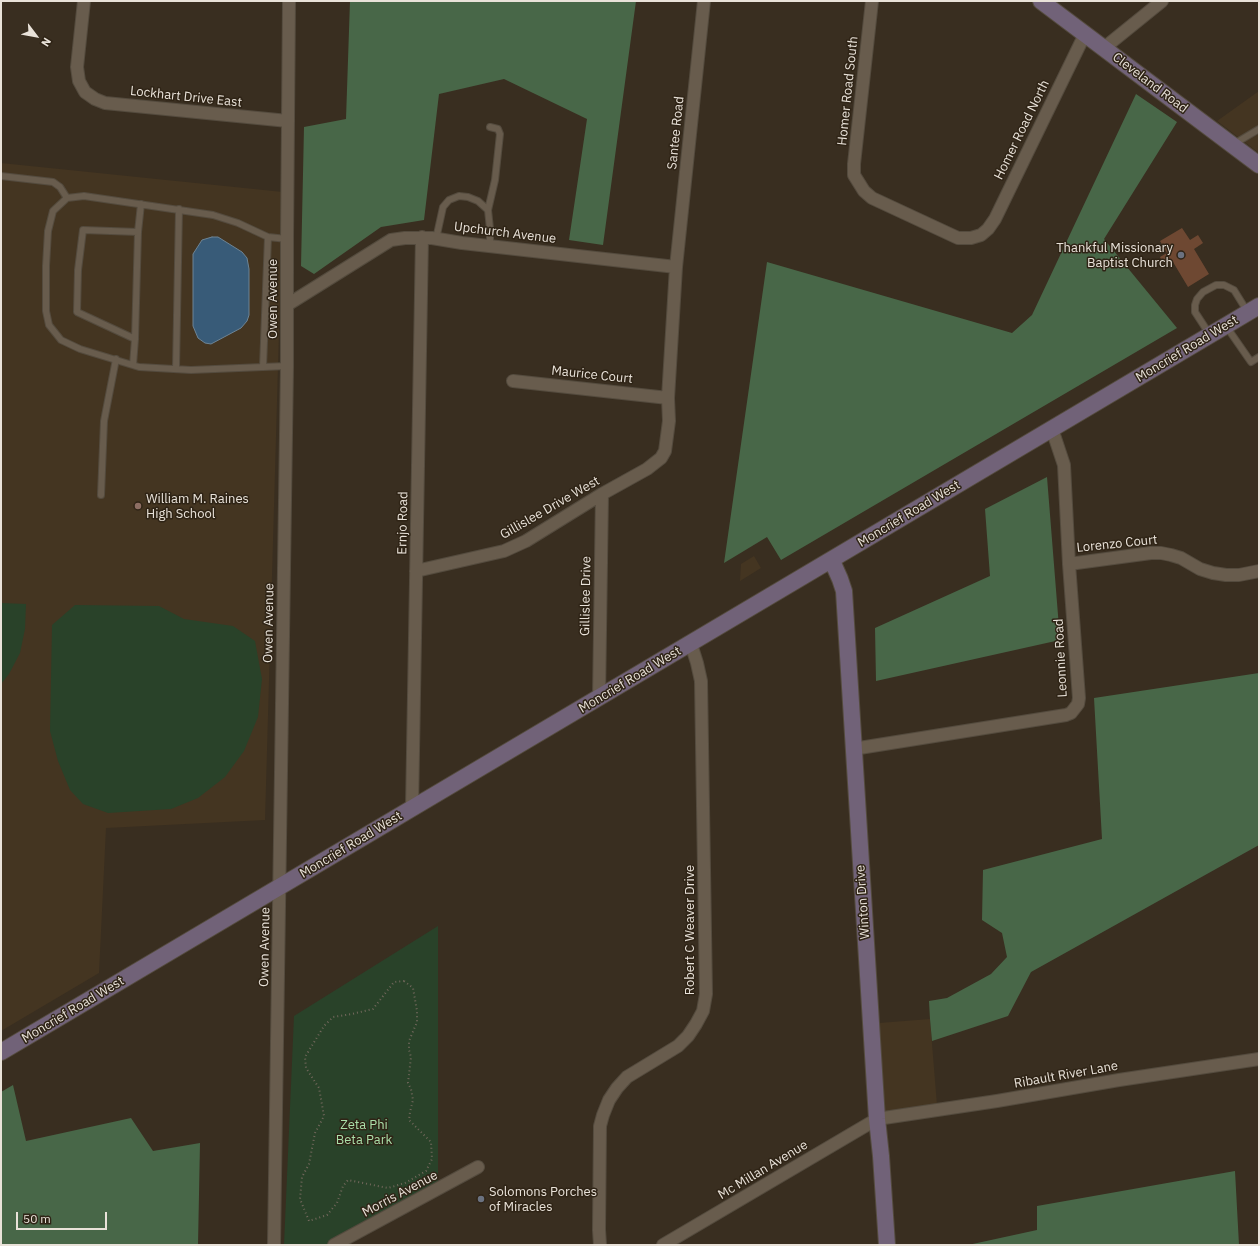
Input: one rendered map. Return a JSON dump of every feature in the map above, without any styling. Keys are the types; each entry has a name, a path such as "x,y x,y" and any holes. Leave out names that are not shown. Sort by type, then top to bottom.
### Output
{"main road":[{"name":"Cleveland Road","path":"1041,1 1259,165"},
{"name":"Moncrief Road West","path":"1,1052 832,561 1254,309"},
{"name":"Winton Drive","path":"832,561 844,591 877,1119 887,1245"}],"street":[{"name":"Lockhart Drive East","path":"84,1 77,67 79,81 85,92 96,99 105,103 288,121"},
{"name":"Owen Avenue","path":"274,1245 287,366 289,1"},
{"name":"Santee Road","path":"676,268 704,1"},
{"name":"Homer Road South","path":"872,1 854,164 854,175 858,184 872,198 958,238 971,238 981,235"},
{"path":"1104,48 1162,1"},
{"name":"Homer Road North","path":"981,235 995,220 1085,34"},
{"name":"Upchurch Avenue","path":"287,305 391,240 405,238 422,237 676,268"},
{"name":"Ernjo Road","path":"412,809 422,237"},
{"path":"668,398 676,268"},
{"name":"Maurice Court","path":"513,381 668,398"},
{"name":"Gillislee Drive West","path":"416,571 504,551 526,541 602,494 647,469 661,458 665,451 669,421 668,398"},
{"name":"Leonnie Road","path":"853,749 1066,715 1071,713 1078,704 1079,698 1069,564 1064,465 1052,429"},
{"name":"Gillislee Drive","path":"599,699 602,494"},
{"name":"Lorenzo Court","path":"1069,564 1161,553 1181,558 1200,569 1212,573 1239,575 1259,571"},
{"name":"Robert C Weaver Drive","path":"600,1245 600,1126 602,1115 609,1100 627,1077 678,1046 688,1036 702,1011 706,994 701,681 691,644"},
{"name":"Ribault River Lane","path":"877,1119 1259,1059"},
{"name":"Mc Millan Avenue","path":"663,1245 877,1119"},
{"name":"Morris Avenue","path":"334,1245 478,1168"}],"lane":[{"path":"490,127 498,129 500,134 495,180 488,210 490,246"},
{"path":"1233,145 1259,129"},
{"path":"1,176 53,182 60,187 67,198"},
{"path":"287,239 268,237 238,223 219,217 179,209 84,196 67,198 53,211 48,231 46,266 46,311 49,325 61,340 80,349 139,367 207,369 287,366"},
{"path":"436,239 443,207 449,200 459,196 468,197 478,202 488,210"},
{"path":"133,365 138,232 141,204"},
{"path":"176,369 179,209"},
{"path":"135,339 77,312 78,270 83,230 138,232"},
{"path":"263,367 268,237"},
{"path":"1210,336 1195,312 1197,299 1203,292 1216,285 1224,285 1234,290 1254,309"},
{"path":"1226,326 1251,362 1259,357"},
{"path":"101,495 104,421 116,360"}],"path":[{"path":"404,981 413,988 417,1011 417,1022 409,1041 410,1057 408,1083 413,1100 409,1120 431,1142 432,1160 426,1171 405,1184 388,1188 348,1180 343,1186 337,1203 327,1215 309,1221 300,1199 302,1177 309,1164 315,1133 324,1116 319,1088 306,1068 305,1057 324,1026 333,1017 373,1009 394,982 404,981"}],"shaded area":[{"path":"1259,91 1259,153 1217,121"},
{"name":"William M. Raines High School","path":"1,163 283,192 265,820 106,828 99,973 1,1031"},
{"path":"754,556 761,568 740,581 741,564"},
{"path":"930,1019 937,1105 884,1112 879,1023"}],"green space":[{"path":"350,1 636,1 603,245 569,240 587,119 504,79 439,94 424,220 381,227 314,274 301,266 304,127 346,119"},
{"path":"1136,94 1177,122 1104,239 1177,328 781,560 767,537 724,563 767,262 1012,333 1032,315"},
{"path":"1047,477 1060,640 876,681 875,628 990,576 985,509"},
{"path":"1,603 26,604 25,629 20,653 9,674 1,684"},
{"path":"75,605 159,606 184,619 233,626 255,641 262,679 258,717 244,751 225,777 198,798 171,809 108,813 83,804 70,790 58,761 50,731 52,625"},
{"path":"1259,673 1259,845 1031,972 1008,1016 932,1041 929,1001 947,998 991,974 1007,957 1002,933 982,920 983,870 1102,839 1094,698"},
{"name":"Zeta Phi Beta Park","path":"438,926 438,1184 326,1245 284,1245 294,1016"},
{"path":"13,1085 26,1141 131,1118 153,1151 200,1143 198,1245 1,1245 1,1092"},
{"path":"1235,1171 1239,1245 968,1245 1037,1230 1037,1206"}],"water":[{"path":"218,237 242,252 247,258 249,269 249,315 247,321 241,328 211,344 205,343 198,338 193,326 193,254 202,240"}],"building":[{"name":"Thankful Missionary Baptist Church","path":"1182,228 1190,240 1198,235 1203,243 1194,249 1209,274 1188,287 1173,262 1165,267 1160,257 1167,253 1160,241"}],"place":[{"name":"Thankful Missionary Baptist Church","path":"1181,255"},
{"name":"William M. Raines High School","path":"138,506"},
{"name":"Solomons Porches of Miracles","path":"481,1199"}]}
